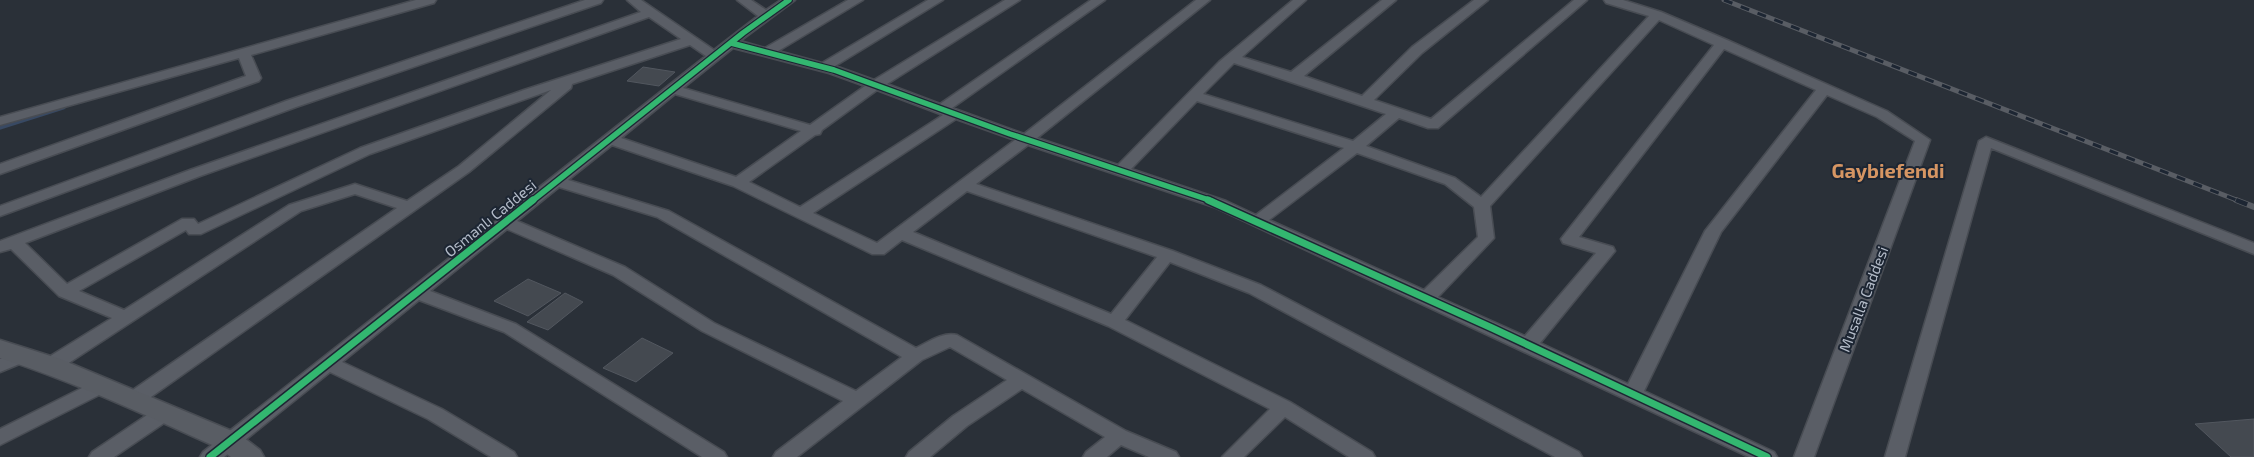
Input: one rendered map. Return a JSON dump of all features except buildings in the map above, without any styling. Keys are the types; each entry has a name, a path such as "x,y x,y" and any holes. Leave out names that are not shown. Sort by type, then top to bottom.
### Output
{"street":[{"path":"0,121 430,0"},
{"path":"0,212 291,104 597,0"},
{"path":"633,0 714,56"},
{"path":"743,0 766,16"},
{"name":"Osmanlı Caddesi","path":"219,449 731,42 789,0"},
{"path":"767,52 857,0"},
{"path":"824,67 937,0"},
{"path":"738,183 876,86 1014,0"},
{"path":"801,213 947,112 1099,0"},
{"path":"610,139 738,183 878,250 1025,140 1204,0"},
{"path":"1121,171 1232,58 1300,0"},
{"path":"1294,77 1390,0"},
{"path":"1365,101 1417,50 1482,0"},
{"path":"1232,58 1294,77 1433,125 1581,0"},
{"path":"1610,0 1657,15 1824,89 1713,230 1633,394"},
{"path":"124,316 65,292 7,244 204,169 652,12"},
{"path":"1482,204 1657,15"},
{"path":"65,292 188,222 195,231 365,152 573,79 692,40"},
{"path":"731,42 824,67 1025,140 1220,204 1427,298 1766,457"},
{"path":"1528,345 1607,251 1569,239 1722,43"},
{"path":"0,169 254,78 243,52"},
{"path":"134,398 464,169 573,79"},
{"path":"672,89 814,130"},
{"name":"Musalla Caddesi","path":"1804,457 1923,140 1882,114 1824,89"},
{"path":"1194,96 1355,147 1450,181 1482,204 1486,238 1427,298"},
{"path":"1258,221 1355,147 1397,112"},
{"path":"1895,457 1986,141 2254,249"},
{"path":"556,182 662,214 914,356"},
{"path":"964,185 1255,288 1572,457"},
{"path":"51,365 124,316 294,208 355,189 408,208"},
{"path":"505,222 619,271 708,327 857,400"},
{"path":"902,233 1114,322 1283,407 1365,457"},
{"path":"1114,322 1166,255"},
{"path":"416,292 510,328 596,380 716,457"},
{"path":"783,457 914,356 951,339 1119,436 1169,457"},
{"path":"7,357 51,365 134,398 219,449 250,457"},
{"path":"327,363 435,414 507,457"},
{"path":"916,457 960,422 1021,380"},
{"path":"0,438 102,385"},
{"path":"1232,457 1283,407"},
{"path":"99,457 163,414"},
{"path":"1093,457 1119,436"}],"waterway":[{"path":"0,127 63,107"}],"railway":[{"path":"1724,0 2239,201"},
{"path":"2236,200 2254,207"}],"cycle path":[{"path":"210,457 743,33 789,0"},
{"path":"731,43 834,70 1010,134 1220,204 1492,328 1767,457"}],"district":[{"name":"Gaybiefendi","path":"1888,170"}]}
